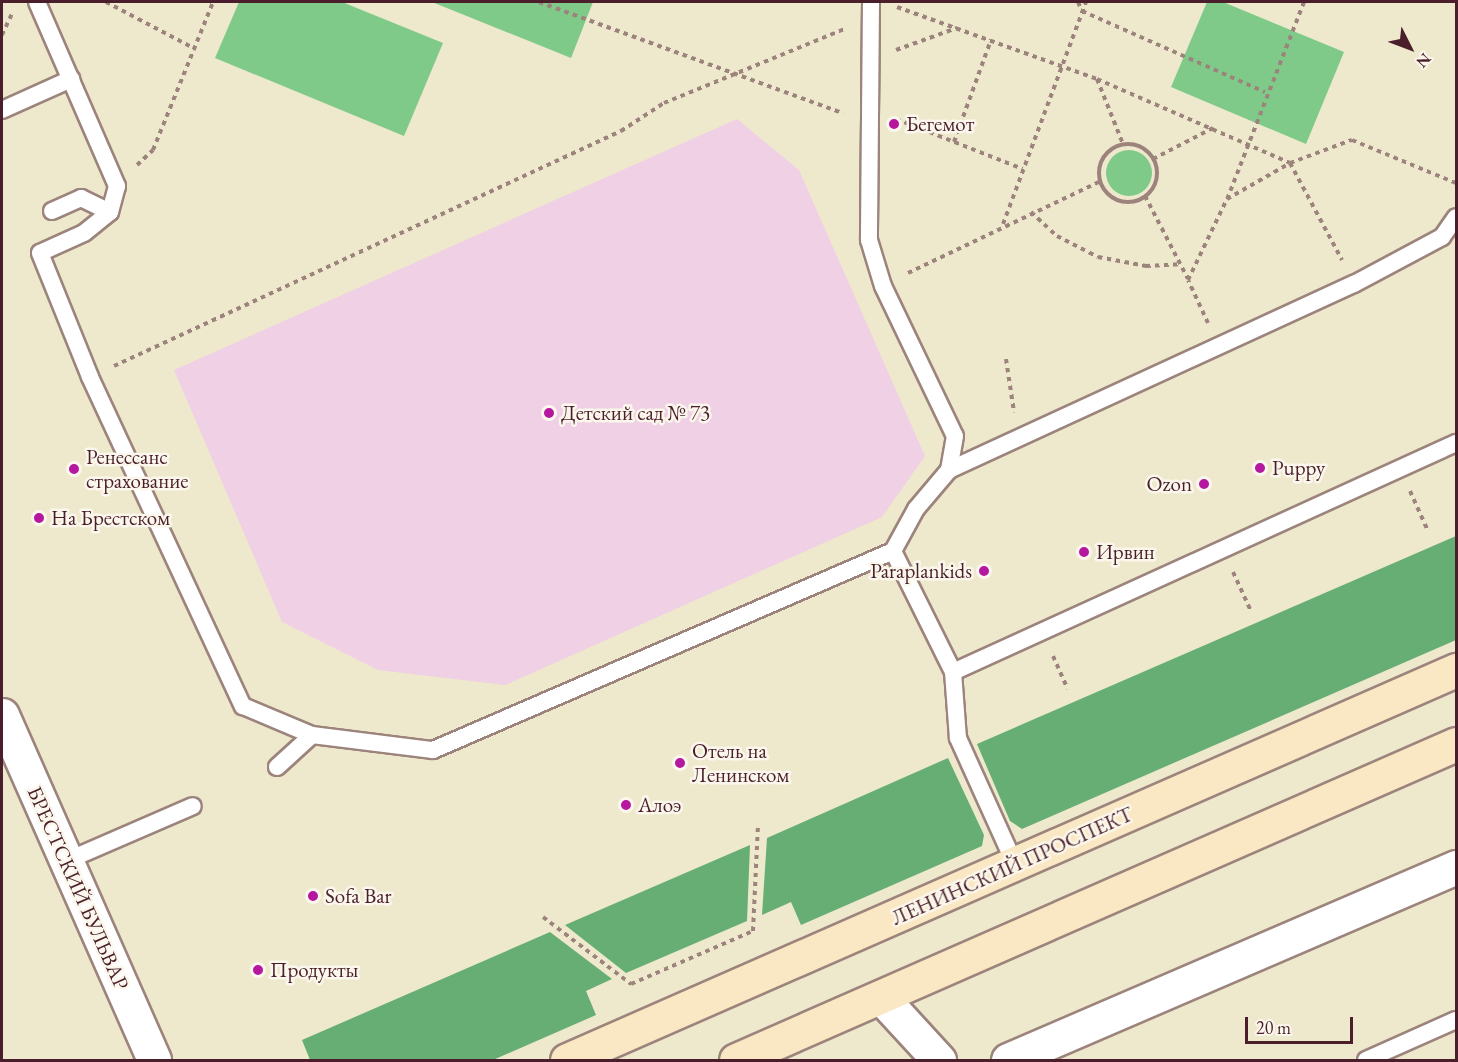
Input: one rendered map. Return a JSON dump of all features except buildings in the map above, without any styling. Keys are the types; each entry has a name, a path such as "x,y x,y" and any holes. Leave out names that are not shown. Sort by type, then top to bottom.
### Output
{"main road":[{"name":"ЛЕНИНСКИЙ ПРОСПЕКТ","path":"567,1060 1456,670"},
{"path":"736,1060 1456,744"}],"street":[{"name":"БРЕСТСКИЙ БУЛЬВАР","path":"2,715 154,1060"},
{"path":"1008,1060 1456,867"},
{"path":"881,997 939,1060"}],"lane":[{"path":"37,2 117,186 110,212 84,233 40,253 90,377 243,706 312,735 434,750 893,551 916,509 949,470 1218,347 1442,237 1456,217"},
{"path":"871,2 869,240 883,286 955,436 949,470"},
{"path":"2,110 71,79"},
{"path":"52,211 81,198 110,212"},
{"path":"953,672 1456,443"},
{"path":"893,551 953,672 958,738 1016,864"},
{"path":"277,767 312,735"},
{"path":"66,861 193,806"},
{"path":"1366,1060 1456,1020"}],"path":[{"path":"106,2 195,49"},
{"path":"117,186 153,150 213,2"},
{"path":"539,2 733,75 870,123"},
{"path":"1078,2 1082,11 1265,92"},
{"path":"1002,224 1086,2"},
{"path":"1188,280 1227,199 1250,143 1265,92 1304,2"},
{"path":"891,5 1097,79 1250,143 1290,163 1330,237"},
{"path":"2,35 14,10"},
{"path":"90,377 621,131 664,103 840,34 847,26"},
{"path":"871,60 957,27"},
{"path":"954,142 991,40"},
{"path":"1097,79 1123,144"},
{"path":"894,118 1023,169"},
{"path":"1153,159 1213,128"},
{"path":"1227,199 1290,163 1352,140 1456,183"},
{"path":"1123,144 1135,144 1153,159 1154,186 1145,196 1120,201 1099,182 1102,159 1123,144"},
{"path":"883,286 1002,224 1099,182"},
{"path":"1145,196 1188,280 1218,347"},
{"path":"1031,212 1057,236 1098,257 1146,266 1180,264"},
{"path":"1006,359 1024,436"},
{"path":"543,917 631,984 753,931 758,824"}],"shaded area":[{"name":"Детский сад № 73","path":"737,119 799,170 925,456 882,517 505,685 378,670 282,622 174,370"}],"green space":[{"path":"239,2 342,2 443,43 404,136 215,58"},
{"path":"432,2 593,2 571,58"},
{"path":"1207,2 1223,2 1344,52 1306,144 1171,87"},
{"path":"1129,150 1145,157 1152,173 1145,189 1129,196 1113,189 1106,173 1113,157"},
{"path":"1456,536 1456,640 1022,829 1010,821 977,744"},
{"path":"948,758 984,835 982,846 801,925 791,902 762,915 767,838"},
{"path":"750,845 747,921 626,973 565,925"},
{"path":"550,932 612,979 586,991 596,1015 493,1060 310,1060 302,1040"}],"place":[{"name":"Бегемот","path":"894,124"},
{"name":"Детский сад № 73","path":"549,413"},
{"name":"Puppy","path":"1260,468"},
{"name":"Ренессанс страхование","path":"74,469"},
{"name":"Ozon","path":"1204,484"},
{"name":"На Брестском","path":"39,518"},
{"name":"Ирвин","path":"1084,552"},
{"name":"Paraplankids","path":"984,571"},
{"name":"Отель на Ленинском","path":"680,763"},
{"name":"Алоэ","path":"626,805"},
{"name":"Sofa Bar","path":"313,896"},
{"name":"Продукты","path":"258,970"}]}
